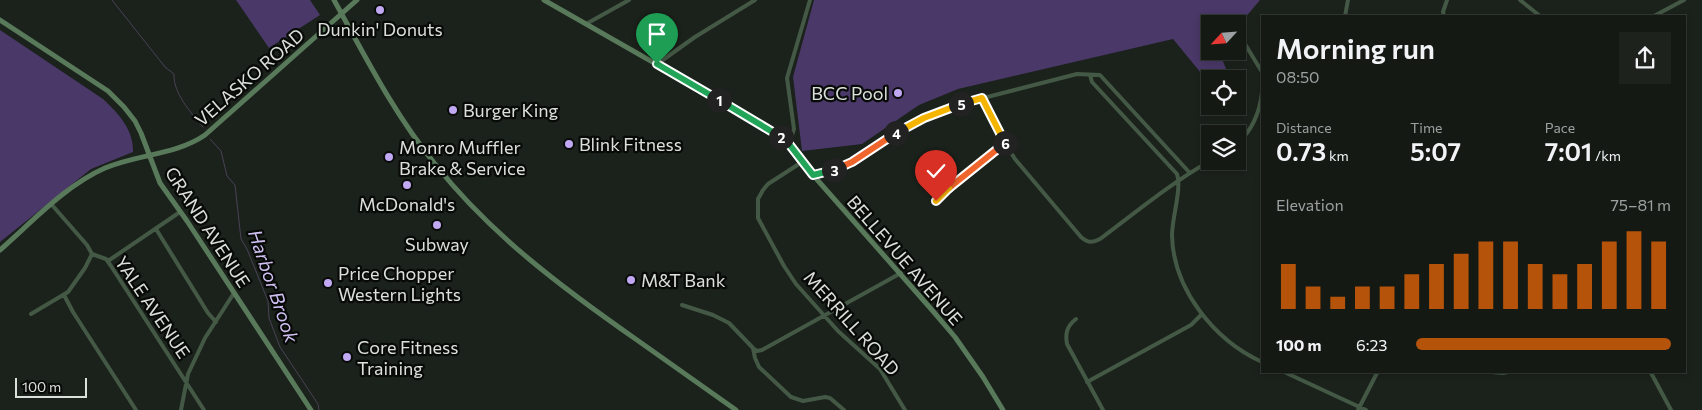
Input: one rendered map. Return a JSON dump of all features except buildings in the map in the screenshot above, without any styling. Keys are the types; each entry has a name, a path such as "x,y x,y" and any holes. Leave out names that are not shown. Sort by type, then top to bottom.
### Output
{"street":[{"path":"334,0 390,100 421,147 482,218 552,278 736,410"},
{"name":"VELASKO ROAD","path":"0,250 74,186 90,175 115,164 186,145 206,135 356,0"},
{"name":"BELLEVUE AVENUE","path":"544,0 775,132 789,144 813,175 901,273 955,337 1003,410"},
{"path":"586,24 629,0"},
{"path":"657,64 695,37 755,0"},
{"path":"789,144 794,128 787,78 810,0"},
{"path":"1345,15 1348,0"},
{"path":"1444,15 1447,0"},
{"path":"1520,0 1539,15"},
{"path":"1656,15 1684,0"},
{"name":"GRAND AVENUE","path":"0,20 108,91 124,107 135,121 160,183 311,410"},
{"path":"1246,46 1261,70"},
{"path":"813,175 843,166 883,140 924,118 960,104 1077,74 1100,75 1189,172"},
{"path":"1090,75 1092,82 1177,174 1179,180 1172,235 1178,272 1183,284 1202,314 1228,340 1261,361"},
{"path":"982,98 1015,159 1085,240 1094,242 1100,239 1189,172 1201,165"},
{"path":"1246,134 1261,104"},
{"path":"936,201 970,169 1005,142"},
{"name":"MERRILL ROAD","path":"802,162 768,184 758,199 757,214 784,266 803,292 824,316 880,369 905,410"},
{"name":"YALE AVENUE","path":"52,205 87,245 92,254 102,257 108,262 204,410"},
{"path":"108,262 180,212"},
{"path":"156,229 216,322"},
{"path":"31,314 68,292 85,268 92,254"},
{"path":"682,305 724,320 757,351 762,350 901,273"},
{"path":"181,410 188,374 205,338 234,293"},
{"path":"64,295 136,410"},
{"path":"1086,382 1191,325 1202,314"},
{"path":"1076,319 1067,329 1066,336 1070,350 1103,410"},
{"path":"754,348 755,358 759,367 791,397 803,401 825,397 830,398 844,410"},
{"path":"1286,373 1359,409 1366,410"},
{"path":"1359,409 1377,373"},
{"path":"1651,373 1671,410"}],"shaded area":[{"path":"236,0 310,0 320,15 269,48"},
{"path":"814,0 1260,0 1246,17 1246,15 1201,15 1201,60 1223,60 1226,70 1201,70 1201,73 1173,39 958,89 919,105 862,144 802,151 793,77"},
{"path":"0,30 103,99 128,129 133,144 133,152 91,169 0,242"}],"waterway":[{"name":"Harbor Brook","path":"112,0 165,67 174,74 176,88 188,109 203,127"},
{"name":"Harbor Brook","path":"210,139 221,151 227,176 235,185 241,239 247,249 268,301 269,318 280,347 318,404 319,410"}],"place":[{"name":"Dunkin' Donuts","path":"380,10"},
{"name":"BCC Pool","path":"898,93"},
{"name":"Burger King","path":"453,110"},
{"name":"Blink Fitness","path":"569,144"},
{"name":"Monro Muffler Brake & Service","path":"389,157"},
{"name":"McDonald's","path":"407,185"},
{"name":"Subway","path":"437,225"},
{"name":"M&T Bank","path":"631,280"},
{"name":"Price Chopper Western Lights","path":"328,283"},
{"name":"Core Fitness Training","path":"347,357"}],"route":[{"path":"657,64 775,132 789,144 813,175 836,169 852,162 883,140 924,118 982,98 1005,142 970,169 936,201"}]}
